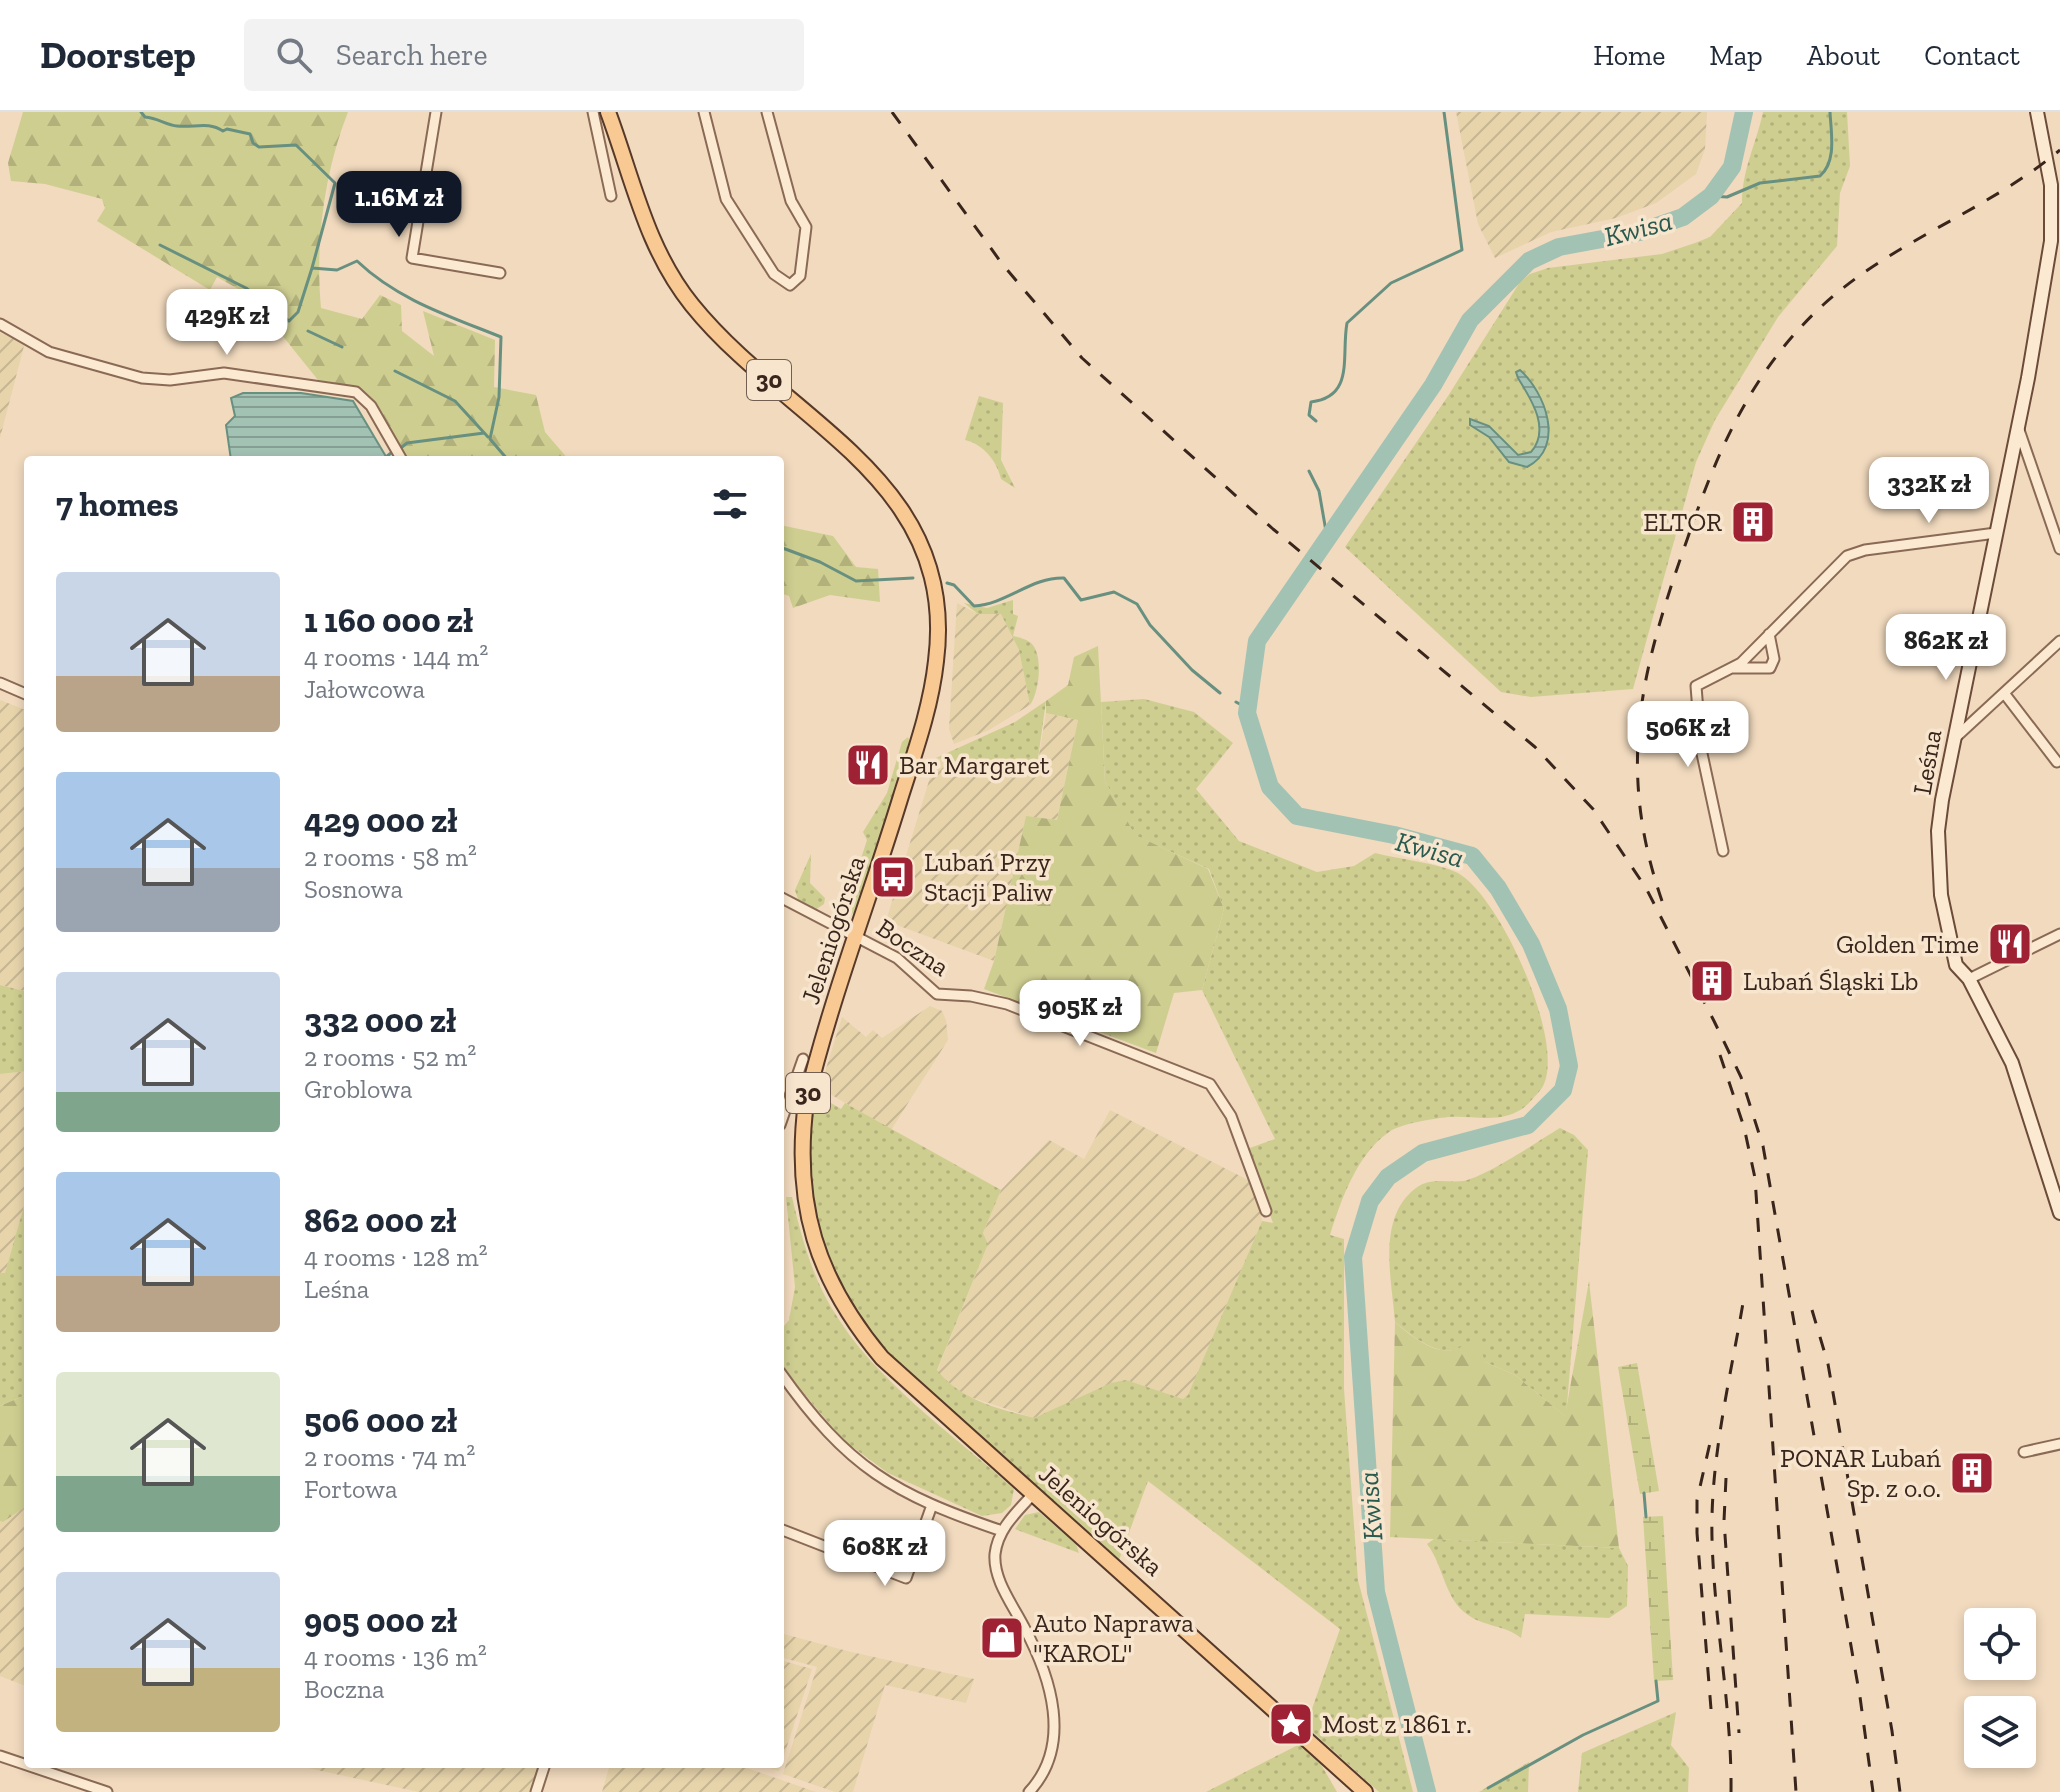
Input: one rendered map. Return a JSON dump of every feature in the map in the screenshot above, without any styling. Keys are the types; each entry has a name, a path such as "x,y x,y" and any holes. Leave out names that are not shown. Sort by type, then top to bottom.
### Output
{"main road":[{"name":"Jeleniogórska","path":"608,112 649,234 669,273 692,306 881,482 915,527 925,553 938,608 932,689 806,1102 801,1164 812,1236 836,1295 882,1358 1259,1694 1364,1792"},
{"name":"Leśna","path":"2037,112 2055,184 2051,241 2018,425 1939,817 1940,880 1944,922 1956,965 1969,979 2012,1063 2060,1213"}],"street":[{"path":"436,112 412,258 500,273"},
{"path":"593,112 611,196"},
{"path":"704,112 726,199 774,274 781,282 790,285 800,276 806,227 791,201 767,112"},
{"path":"0,324 49,352 142,378 170,380 224,373 356,392 371,406 400,456"},
{"path":"2018,425 2060,549"},
{"path":"1723,851 1701,749 1696,686 1741,663 1847,556 1865,550 1996,533"},
{"path":"1729,668 1770,668 1774,659 1769,634"},
{"path":"1953,741 2060,641"},
{"path":"0,683 24,693"},
{"path":"2004,693 2057,762"},
{"name":"Boczna","path":"784,899 907,966 937,994 971,996 1007,1004 1210,1084 1231,1116 1266,1211"},
{"path":"1969,979 2060,934"},
{"path":"784,1114 803,1059"},
{"path":"784,1377 841,1448 885,1482 932,1505 1002,1531"},
{"path":"2024,1452 2060,1444"},
{"path":"1029,1792 1045,1773 1052,1753 1053,1700 1046,1674 998,1574 995,1555 1002,1531 1034,1493"},
{"path":"784,1531 906,1578 932,1505"},
{"path":"0,1756 24,1764"},
{"path":"36,1768 107,1792"},
{"path":"536,1792 544,1768"}],"shaded area":[{"path":"1456,112 1707,112 1705,149 1696,174 1656,203 1616,218 1551,232 1495,258 1478,224"},
{"path":"0,333 25,342 0,438"},
{"path":"1520,370 1537,392 1548,419 1546,446 1539,458 1527,467 1509,462 1489,437 1470,425 1470,419 1489,426 1518,455 1531,452 1537,443 1539,424 1533,405 1518,378 1516,372"},
{"path":"243,393 301,393 353,401 386,456 230,456 226,425 235,416 231,398"},
{"path":"957,603 978,614 1001,614 1019,650 1030,705 989,730 954,744 949,729"},
{"path":"0,700 24,709 24,991 0,985"},
{"path":"1046,713 1078,720 1057,820 1026,817 994,961 886,921 936,758 1036,773"},
{"path":"930,1006 942,1011 948,1040 891,1130 820,1088 842,1017 866,1037 873,1030 882,1038"},
{"path":"24,1071 24,1206 5,1274 0,1273 0,1074"},
{"path":"1110,1110 1254,1183 1262,1221 1188,1396 1183,1399 1125,1380 1034,1418 964,1395 949,1386 937,1371 988,1244 983,1233 1001,1190 1049,1140 1084,1159"},
{"path":"24,1507 24,1685 0,1676 0,1521"},
{"path":"784,1634 974,1679 966,1703 885,1685 853,1792 835,1792 783,1774 817,1667 784,1658"},
{"path":"784,1661 812,1669 784,1756"},
{"path":"308,1768 540,1768 532,1792 419,1792"},
{"path":"609,1768 747,1768 816,1792 602,1792"}],"green space":[{"path":"23,112 348,112 333,159 323,208 319,259 321,308 362,319 380,295 401,305 402,331 434,356 423,311 495,340 494,387 536,395 545,432 566,456 407,456 373,403 360,390 318,380 281,334 249,318 254,298 217,277 210,290 97,221 105,208 102,199 45,184 11,181 8,163"},
{"path":"1763,112 1847,112 1850,166 1840,193 1837,246 1778,317 1715,420 1696,462 1633,689 1531,697 1501,692 1345,547 1448,396 1520,282 1530,274 1548,268 1662,254 1710,237 1742,203 1747,168"},
{"path":"979,396 1003,403 1001,460 1015,488 1001,479 993,460 983,449 965,440"},
{"path":"784,526 833,536 856,567 878,569 880,602 830,595 793,608 789,596 784,594"},
{"path":"1013,600 1013,614 1018,616 1013,636 1029,642 1038,656 1038,683 1030,705 1019,650 1001,614 978,614 964,603 987,608"},
{"path":"1098,646 1105,781 1135,835 1208,869 1224,909 1202,990 1174,993 1156,1053 984,989 994,961 1026,816 1057,820 1078,720 1046,713 1046,701 1068,685 1074,657"},
{"path":"1144,699 1194,712 1233,743 1196,789 1239,841 1317,872 1354,866 1375,853 1450,870 1475,887 1509,938 1537,1003 1545,1035 1548,1063 1544,1084 1529,1103 1511,1115 1426,1120 1389,1132 1359,1165 1330,1235 1344,1239 1344,1389 1358,1580 1413,1792 1379,1792 1306,1726 1340,1629 1148,1481 1119,1560 953,1414 866,1330 835,1279 813,1215 807,1144 816,1094 841,1109 845,1103 1001,1190 983,1233 988,1244 937,1370 957,1389 981,1402 1034,1418 1111,1383 1126,1380 1183,1399 1188,1395 1262,1221 1273,1223 1247,1149 1275,1139 1202,990 1224,909 1209,869 1134,835 1105,781 1101,702"},
{"path":"1046,701 1036,773 936,758 1015,722"},
{"path":"908,737 910,743 857,911 844,919 849,866 853,863 858,868 867,840 863,832 887,793 902,742"},
{"path":"811,854 810,883 825,898 824,904 815,910 799,902 795,890"},
{"path":"0,985 24,991 24,1071 0,1074"},
{"path":"1560,1128 1574,1135 1588,1150 1566,1417 1515,1375 1485,1362 1469,1342 1450,1351 1440,1350 1420,1341 1395,1322 1389,1250 1395,1216 1403,1201 1416,1188 1433,1181 1473,1178"},
{"path":"786,1197 792,1197 818,1281 849,1334 891,1382 1014,1489 1011,1505 1002,1513 982,1516 888,1473 843,1440 784,1367 784,1326 789,1320 795,1287"},
{"path":"24,1206 24,1396 0,1406 0,1273 5,1273"},
{"path":"1589,1281 1619,1548 1390,1537 1395,1322 1420,1341 1440,1350 1460,1348 1469,1341 1481,1349 1485,1362 1515,1375 1565,1416"},
{"path":"1637,1363 1659,1491 1640,1494 1618,1367"},
{"path":"24,1396 24,1508 3,1522 0,1521 0,1406"},
{"path":"1039,1512 1076,1544 1079,1553 1015,1529 1025,1515"},
{"path":"1663,1516 1673,1680 1654,1681 1643,1517"},
{"path":"1434,1539 1619,1548 1628,1566 1627,1606 1609,1618 1525,1614 1521,1638 1475,1619 1460,1608 1427,1544"},
{"path":"1676,1712 1671,1745 1689,1768 1688,1792 1578,1792 1582,1753"},
{"path":"1300,1744 1319,1761 1337,1792 1206,1792"},
{"path":"1529,1762 1528,1792 1479,1792"}],"waterway":[{"path":"141,112 145,117 173,125 206,126 250,134 253,143 259,147 296,145 335,183 312,268 337,270 357,261 407,297 501,337 499,397 490,439 505,456"},
{"path":"1316,421 1309,415 1311,402 1325,399 1340,384 1347,323 1391,283 1462,250 1444,112"},
{"name":"Kwisa","path":"1427,1792 1376,1592 1353,1257 1370,1201 1388,1177 1423,1153 1528,1125 1563,1090 1569,1066 1558,1009 1531,944 1498,888 1472,856 1394,835 1297,816 1270,787 1247,713 1257,641 1433,385 1470,320 1529,261 1559,247 1640,232 1683,217 1711,196 1732,167 1744,112"},
{"path":"1711,196 1727,197 1760,183 1820,176 1831,155 1830,112"},
{"path":"160,245 246,288 289,321 298,312 312,268"},
{"path":"308,331 342,347"},
{"path":"395,371 455,401 488,437"},
{"path":"402,447 407,443 484,433"},
{"path":"387,456 391,453"},
{"path":"1309,471 1319,491 1327,537"},
{"path":"784,548 820,562 856,581 913,578"},
{"path":"947,583 954,585 974,606 997,601 1052,579 1064,578 1081,600 1114,592 1137,604 1150,625 1192,670 1220,693"},
{"path":"1236,702 1247,708"},
{"path":"1644,1493 1646,1517"},
{"path":"1488,1788 1583,1735 1658,1701 1656,1681"}],"railway":[{"path":"892,112 1003,265 1082,358 1273,529 1535,747 1593,809 1646,888 1741,1077 1763,1146 1860,1697 1873,1792"},
{"path":"1662,901 1648,852 1637,760 1647,673 1672,584 1700,504 1740,412 1757,383 1798,330 1850,282 2002,191 2060,150"},
{"path":"1720,1055 1744,1127 1755,1178 1796,1792"},
{"path":"1731,1792 1729,1728 1713,1570 1712,1508 1722,1417 1744,1297"},
{"path":"1812,1310 1828,1364 1900,1792"},
{"path":"1711,1709 1697,1500 1712,1434"},
{"path":"1726,1478 1724,1521 1739,1733"}],"place":[{"name":"ELTOR","path":"1753,522"},
{"name":"Bar Margaret","path":"868,765"},
{"name":"Lubań Przy Stacji Paliw","path":"893,877"},
{"name":"Golden Time","path":"2010,944"},
{"name":"Lubań Śląski Lb","path":"1712,981"},
{"name":"PONAR Lubań Sp. z o.o.","path":"1972,1473"},
{"name":"Auto Naprawa \"KAROL\"","path":"1002,1638"},
{"name":"Most z 1861 r.","path":"1291,1724"}]}
